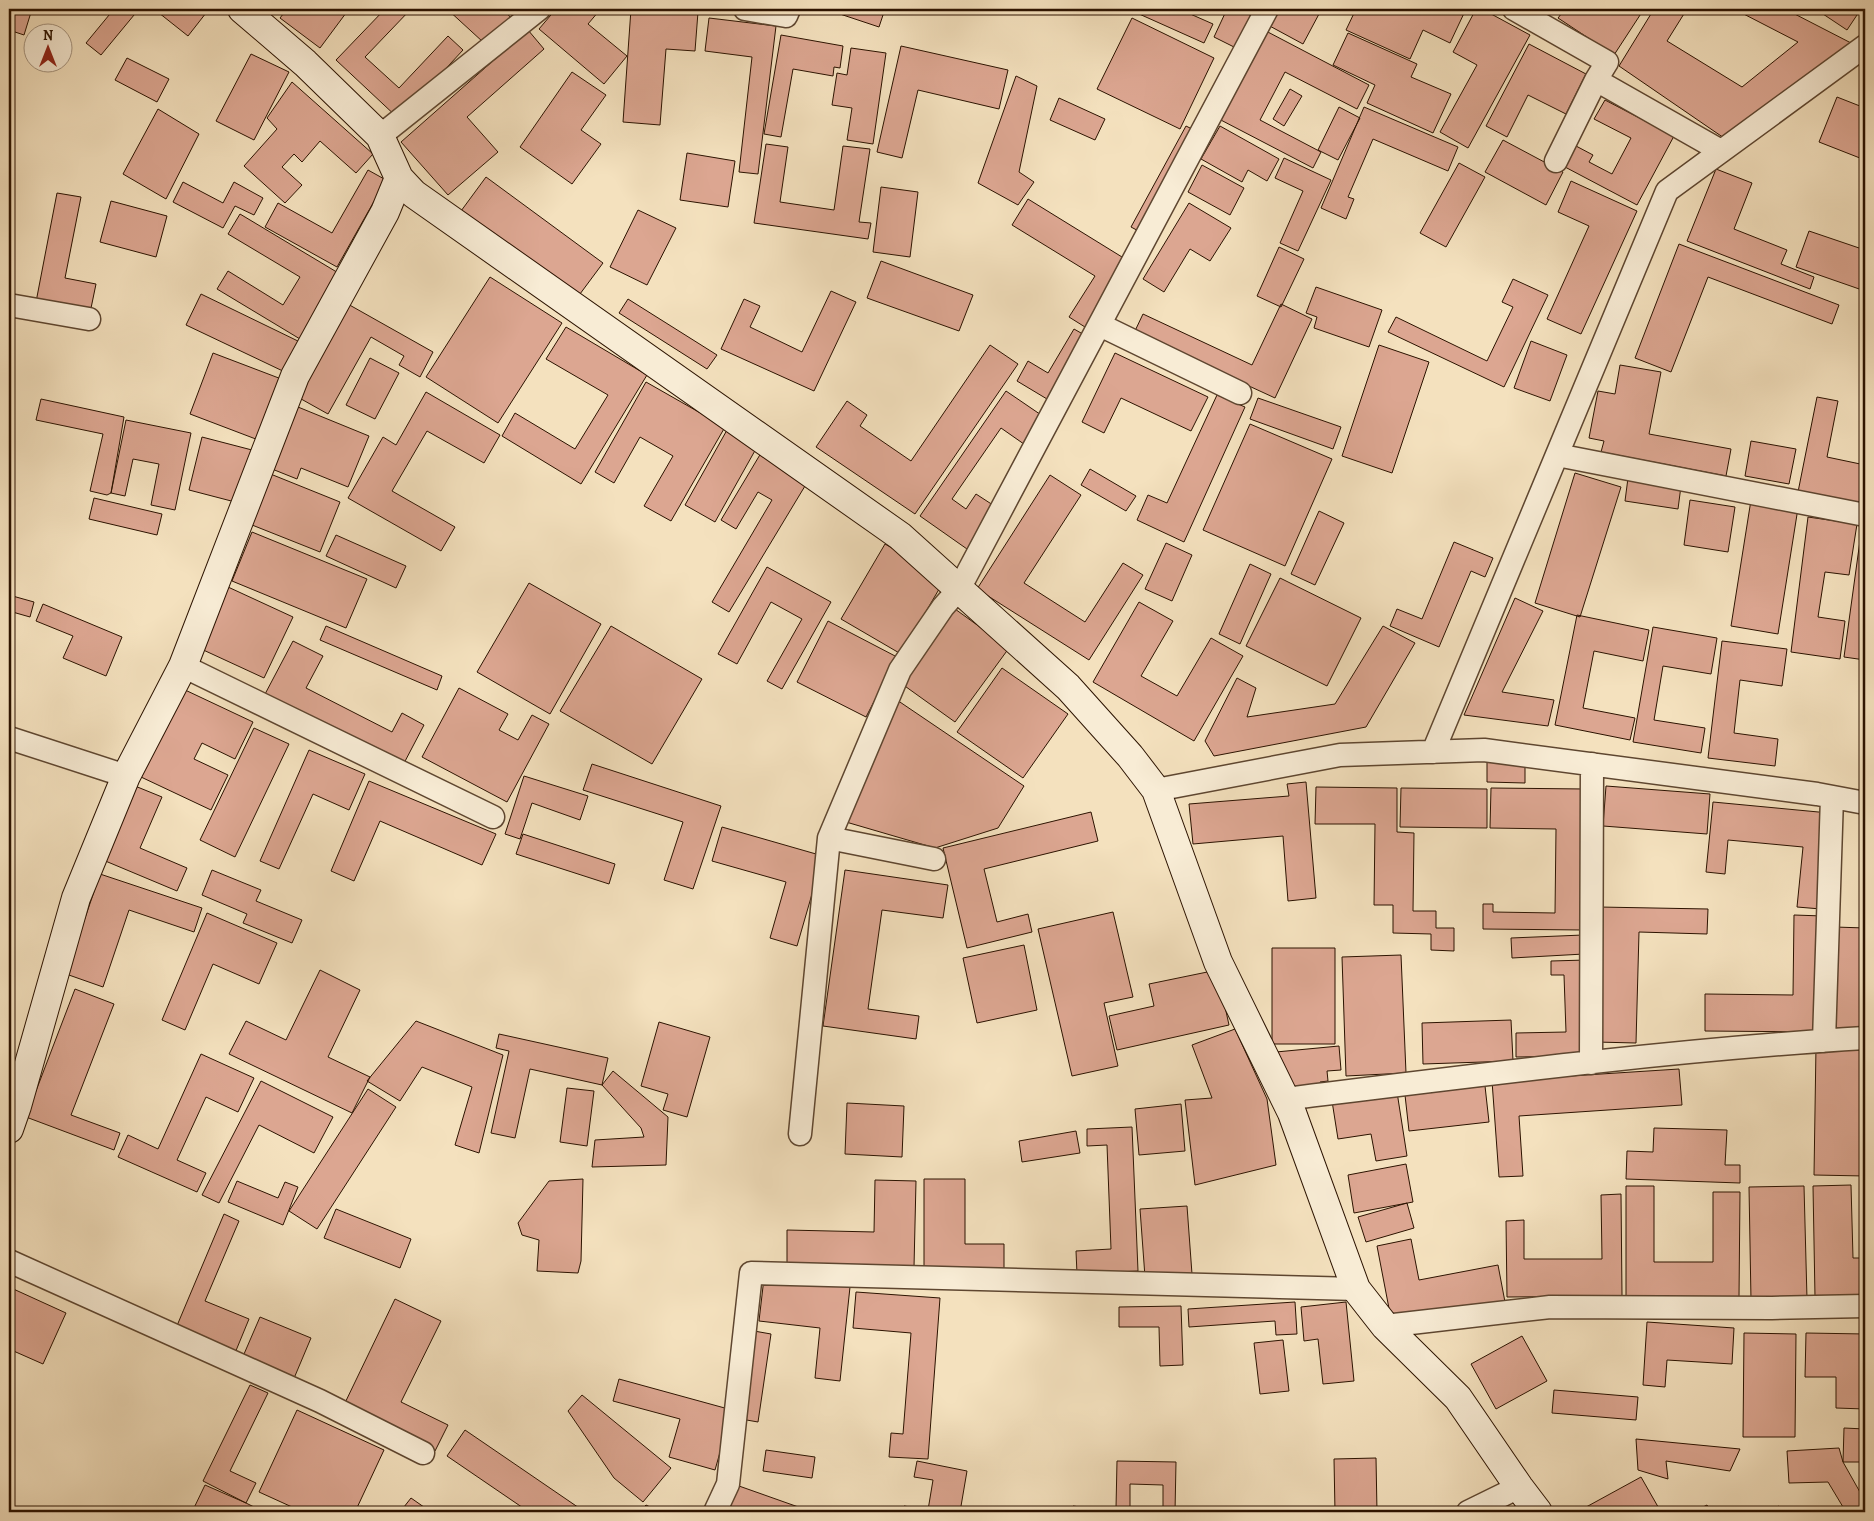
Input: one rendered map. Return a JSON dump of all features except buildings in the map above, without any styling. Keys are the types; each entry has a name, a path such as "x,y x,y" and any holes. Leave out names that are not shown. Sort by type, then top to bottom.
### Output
{"street":[{"path":"242,9 305,63 380,136 399,178 414,194 900,536 1068,687 1130,756 1156,790 1218,962 1292,1112 1356,1289 1385,1326 1458,1398 1518,1488 1538,1512"},
{"path":"380,136 539,9"},
{"path":"745,9 786,16 789,9"},
{"path":"800,1134 829,838 900,670 943,607 959,589 1267,9"},
{"path":"1514,9 1607,62 1596,80 1556,161"},
{"path":"1433,752 1667,190 1865,46"},
{"path":"1596,80 1721,151"},
{"path":"9,1129 76,898 126,776 183,666 295,376 384,212 399,178"},
{"path":"9,305 89,318"},
{"path":"1100,325 1240,393"},
{"path":"1557,455 1865,515"},
{"path":"183,666 493,817"},
{"path":"9,738 126,776"},
{"path":"1156,790 1340,755 1484,750 1865,803"},
{"path":"1591,1063 1592,764"},
{"path":"1824,1041 1832,797"},
{"path":"829,838 934,859"},
{"path":"1285,1099 1480,1074 1865,1038"},
{"path":"9,1261 320,1401 423,1453"},
{"path":"715,1512 728,1484 751,1273 1356,1289"},
{"path":"1385,1326 1550,1307 1772,1308 1865,1306"},
{"path":"1468,1512 1518,1488"}]}
